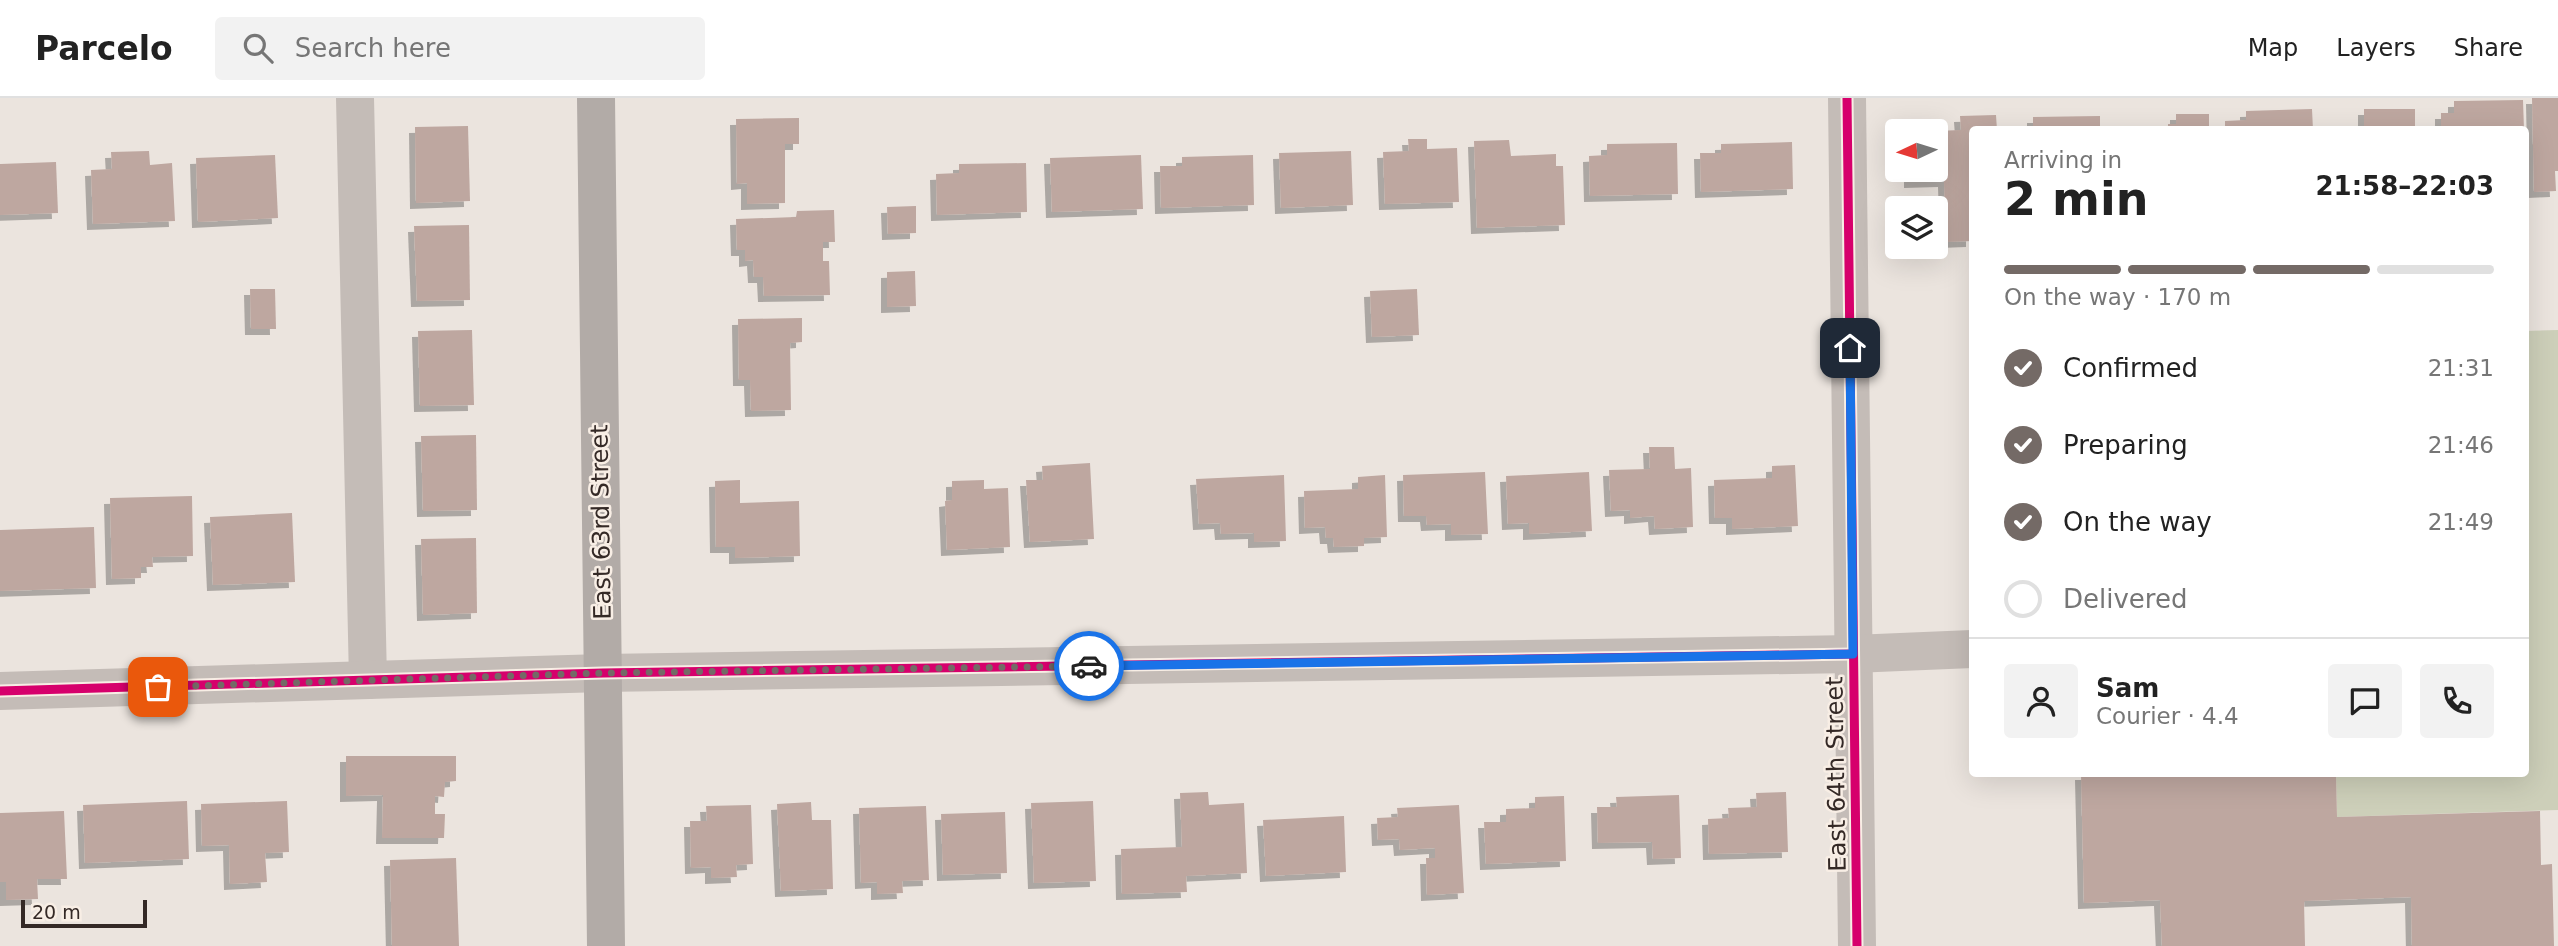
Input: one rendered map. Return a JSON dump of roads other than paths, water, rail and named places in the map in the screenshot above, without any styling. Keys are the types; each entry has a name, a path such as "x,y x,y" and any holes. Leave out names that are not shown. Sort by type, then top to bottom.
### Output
{"main road":[{"name":"East 63rd Street","path":"596,98 606,946"}],"street":[{"path":"355,98 368,680"},
{"name":"East 64th Street","path":"1847,98 1857,946"},
{"path":"0,691 603,673 1853,654 1969,649"}]}
